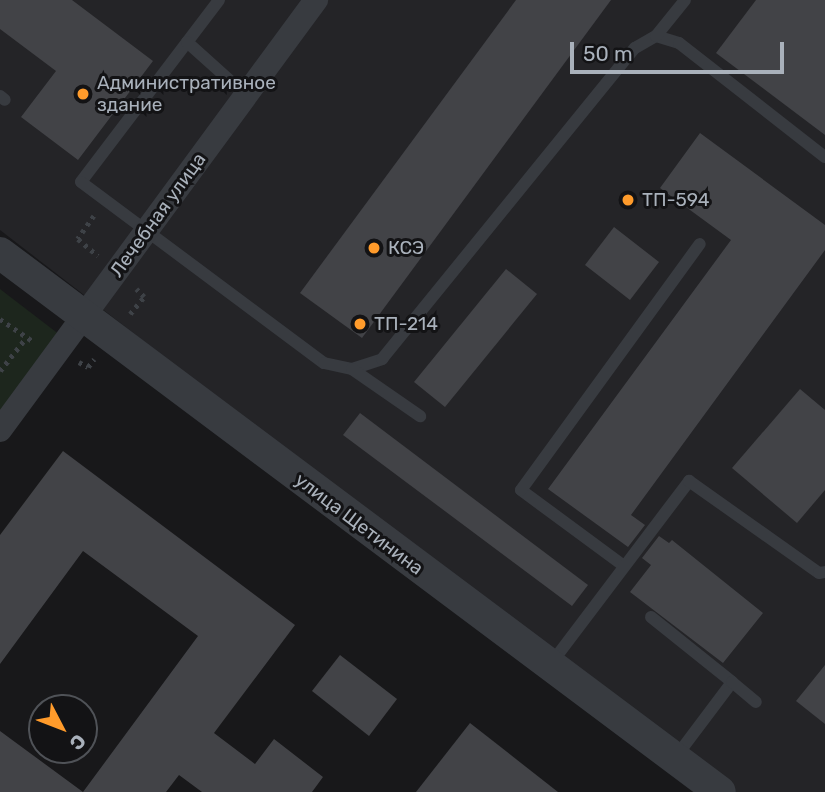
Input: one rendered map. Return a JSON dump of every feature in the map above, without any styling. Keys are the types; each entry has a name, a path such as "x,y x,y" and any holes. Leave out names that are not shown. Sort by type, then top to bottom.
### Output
{"street":[{"name":"Лечебная улица","path":"0,430 146,235 245,94 316,0"},
{"name":"улица Щетинина","path":"0,253 720,792"}],"lane":[{"path":"219,0 80,182 146,235 324,363 352,369 420,416"},
{"path":"352,369 382,359 635,48 656,36 685,0"},
{"path":"656,36 679,43 825,157"},
{"path":"187,43 245,94"},
{"path":"624,566 521,490 700,244"},
{"path":"549,665 689,481 819,573 825,572"},
{"path":"651,617 756,702"},
{"path":"675,758 732,682"}],"path":[{"path":"0,372 25,339"}],"shaded area":[{"path":"0,0 825,0 825,792 727,792 0,230"},
{"path":"0,289 60,335 0,416"}],"building":[{"name":"Административное здание","path":"0,0 72,0 153,61 78,160 21,117 56,71 0,29"},
{"path":"516,0 611,0 362,338 300,293"},
{"path":"756,0 825,0 825,135 716,53"},
{"path":"700,133 825,225 825,250 631,515 645,525 628,547 548,489 731,240 660,188"},
{"path":"614,227 659,262 630,300 585,265"},
{"path":"506,269 537,294 445,407 414,382"},
{"path":"800,389 825,410 825,490 797,523 732,468"},
{"path":"360,413 588,585 572,606 343,435"},
{"path":"63,451 295,625 214,733 255,764 274,739 323,777 312,792 202,792 179,775 166,792 83,792 198,636 83,551 0,664 0,535"},
{"path":"659,536 669,543 672,540 763,613 723,663 630,592 651,565 642,558"},
{"path":"340,655 397,699 369,736 312,691"},
{"path":"825,665 825,724 796,701"},
{"path":"470,723 558,792 416,792"},
{"path":"0,731 28,752 28,764 45,764 83,792 0,792"}],"place":[{"name":"Административное здание","path":"83,94"},
{"name":"ТП-594","path":"628,200"},
{"name":"КСЭ","path":"374,248"},
{"name":"ТП-214","path":"360,324"}]}
